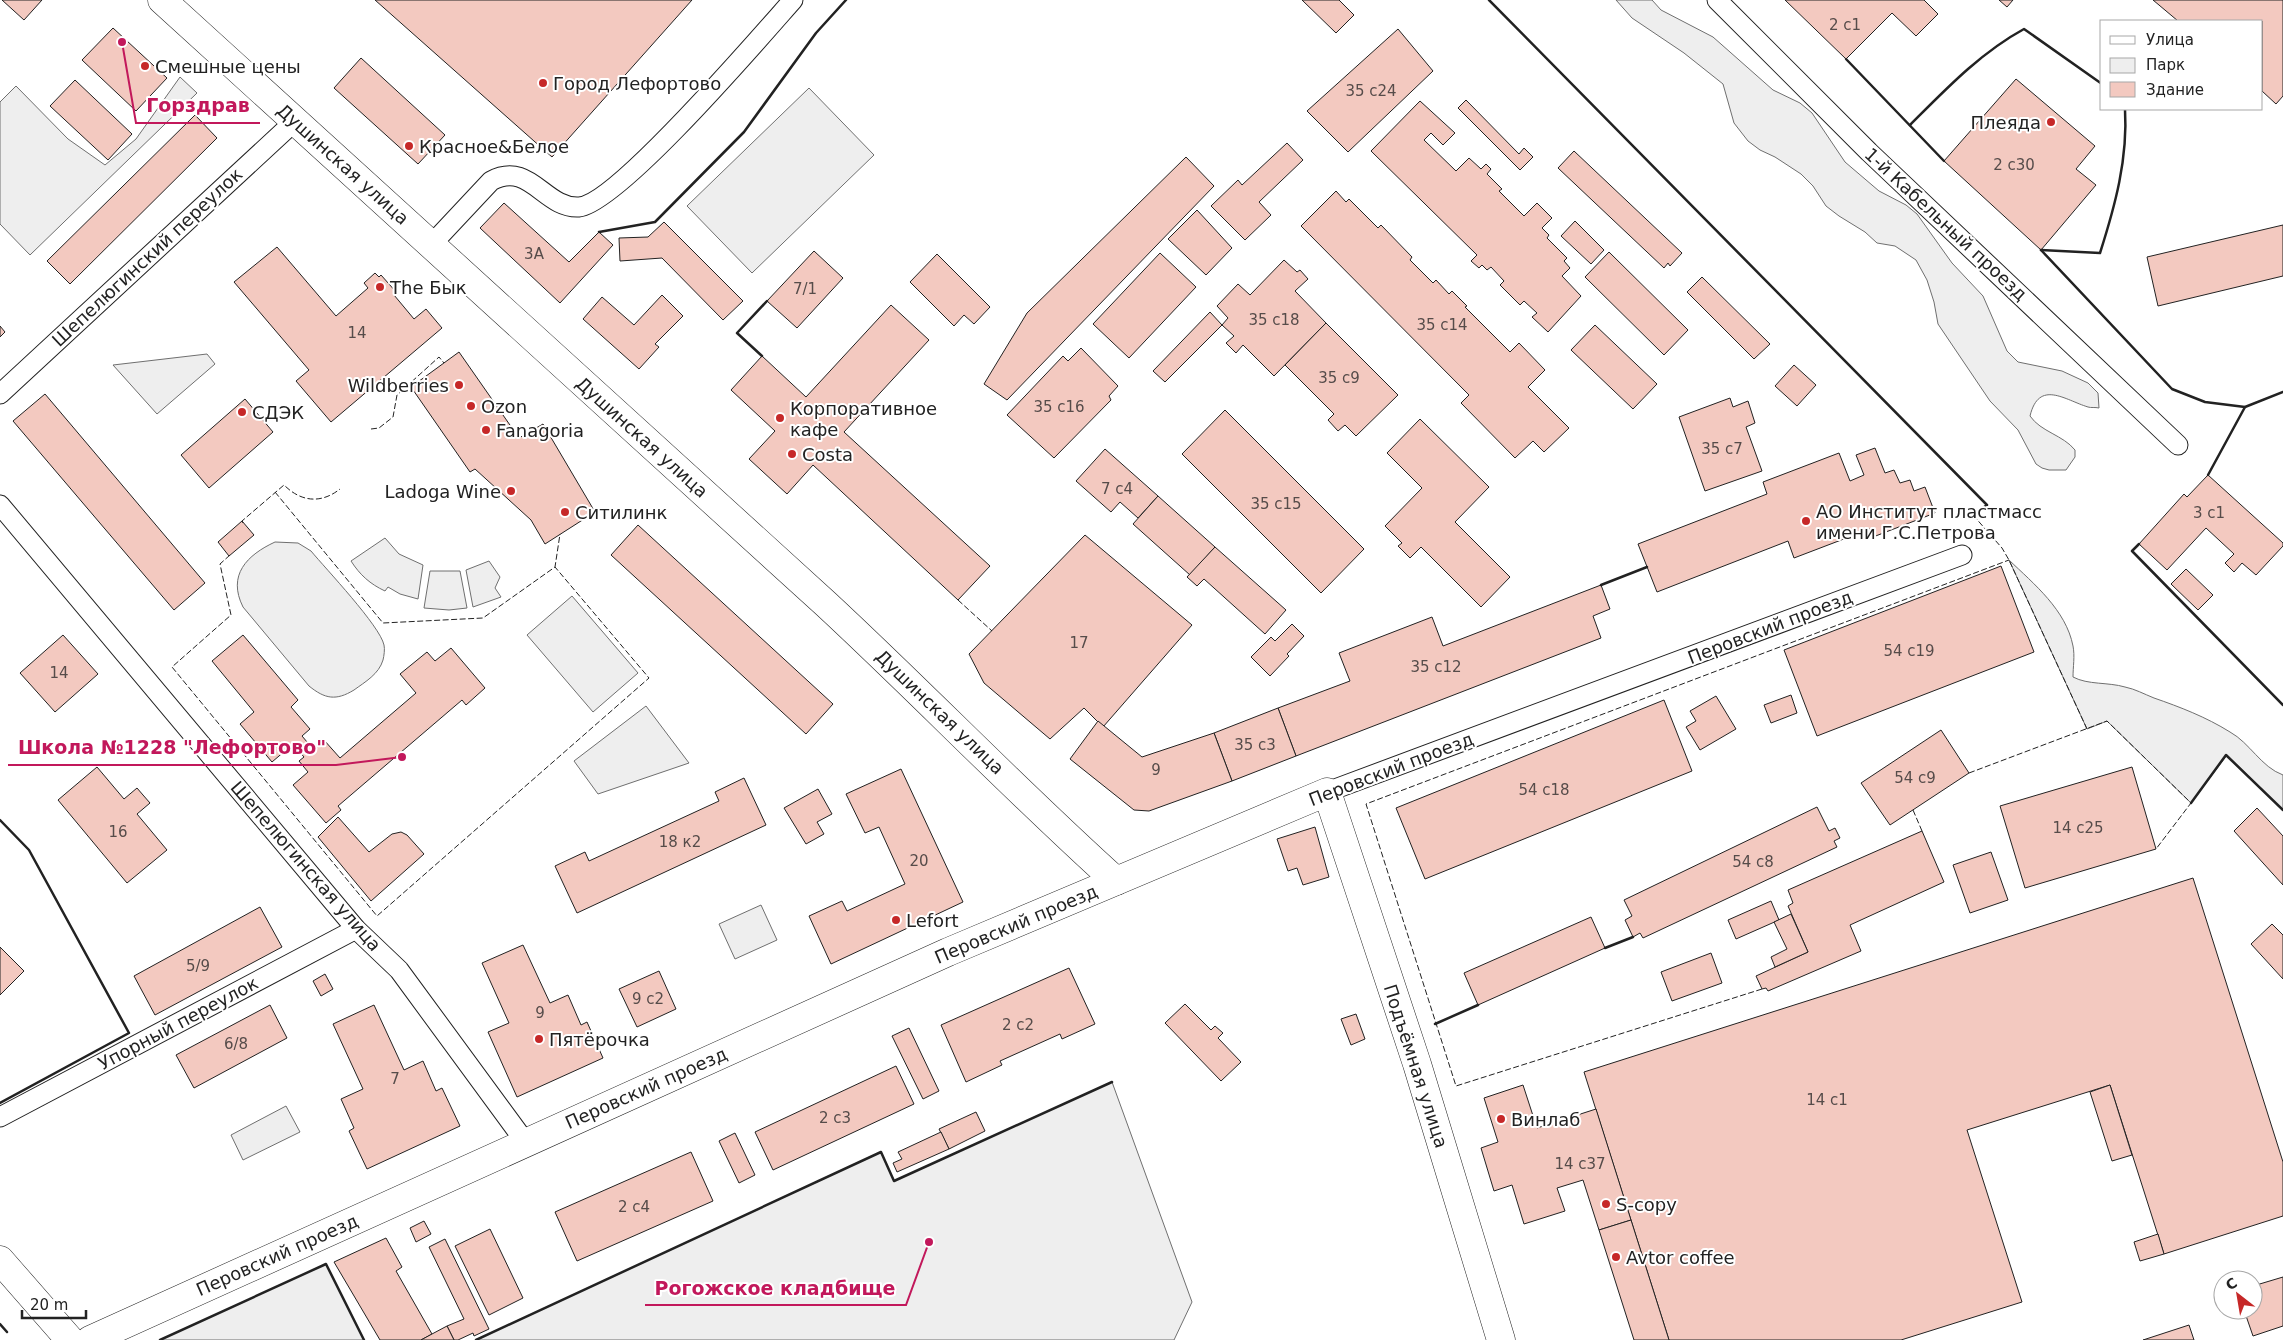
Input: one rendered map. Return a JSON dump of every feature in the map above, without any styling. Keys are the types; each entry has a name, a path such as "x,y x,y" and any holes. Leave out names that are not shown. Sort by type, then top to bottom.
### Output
{"street":[{"name":"Душинская улица","path":"162,0 909,680 1080,849 1116,881"},
{"path":"431,245 491,181 503,175 520,177 563,204 580,207 605,196 641,165 793,0"},
{"name":"1-й Кабельный проезд","path":"1717,0 1869,152 2178,445"},
{"name":"Шепелюгинский переулок","path":"0,394 295,121"},
{"name":"Шепелюгинская улица","path":"0,505 356,929 399,970 526,1143"},
{"name":"Перовский проезд","path":"90,1340 948,952 1327,792 1962,555"},
{"name":"Подъёмная улица","path":"1327,792 1417,1064 1501,1340"},
{"name":"Упорный переулок","path":"0,1117 356,929"},
{"path":"0,1260 70,1340"}],"green space":[{"path":"1616,0 1652,0 1661,10 1713,37 1773,90 1800,103 1812,113 1845,162 1879,191 1906,205 1917,214 1952,263 1983,296 2007,351 2018,362 2062,371 2088,383 2098,393 2099,408 2088,407 2054,395 2046,395 2040,398 2034,405 2030,416 2040,426 2075,450 2075,457 2066,470 2049,470 2036,464 2018,430 1990,401 1938,324 1927,280 1916,260 1895,246 1877,243 1865,232 1826,206 1813,186 1801,174 1748,141 1734,123 1723,84 1684,53 1632,18"},
{"path":"180,77 197,93 30,255 0,224 0,102 16,86 68,139 105,165 136,139"},
{"path":"809,88 874,155 752,273 687,206"},
{"path":"207,354 215,364 157,414 113,365"},
{"path":"385,538 399,554 423,565 418,599 400,594 388,587 385,591 366,579 351,561"},
{"path":"275,542 298,543 311,551 363,612 380,636 384,645 381,665 371,677 348,694 336,697 326,696 309,686 243,607 237,585 242,567 256,553"},
{"path":"2009,560 2048,598 2064,621 2073,646 2073,677 2079,680 2118,685 2132,689 2193,713 2230,732 2244,742 2268,766 2283,775 2283,810 2227,755 2191,803 2107,721 2087,729"},
{"path":"489,561 500,577 495,588 501,597 473,607 466,570"},
{"path":"430,571 460,571 467,608 449,610 424,608"},
{"path":"572,596 638,673 593,712 527,635"},
{"path":"646,706 689,763 598,794 574,761"},
{"path":"761,905 777,940 735,959 719,924"},
{"path":"1112,1082 1192,1302 1174,1340 476,1340 881,1152 894,1181"},
{"path":"286,1106 300,1132 243,1160 231,1135"},
{"path":"326,1264 364,1340 160,1340"}],"building":[{"path":"2,0 42,0 24,20"},
{"name":"Город Лефортово","path":"375,0 692,0 552,157"},
{"path":"1302,0 1339,0 1354,15 1336,33"},
{"path":"1785,0 1924,0 1938,14 1916,36 1892,13 1846,59"},
{"path":"1999,0 2013,0 2007,7"},
{"path":"2153,0 2283,0 2283,96 2276,104 2263,92 2263,20 2177,20"},
{"path":"113,28 167,78 136,111 82,60"},
{"path":"1398,29 1433,71 1348,152 1307,111"},
{"path":"361,58 445,135 418,164 334,88"},
{"path":"2016,79 2095,146 2076,169 2096,185 2041,250 1944,161"},
{"path":"75,80 132,134 108,160 50,106"},
{"path":"1466,100 1519,154 1524,148 1533,157 1520,170 1458,108"},
{"path":"1420,101 1455,133 1443,145 1431,133 1424,140 1456,171 1469,158 1481,169 1486,164 1491,169 1487,174 1502,189 1499,191 1524,216 1537,203 1552,218 1542,228 1549,235 1547,238 1567,258 1564,261 1570,268 1562,276 1581,296 1548,332 1532,317 1537,313 1524,301 1520,305 1500,285 1504,281 1491,267 1487,270 1482,265 1479,268 1471,261 1477,255 1371,151"},
{"path":"195,115 217,138 70,284 47,261"},
{"path":"1287,143 1303,160 1259,202 1271,215 1245,240 1211,206 1238,180 1242,185"},
{"path":"1574,151 1682,253 1670,266 1668,263 1664,268 1558,168"},
{"path":"1186,157 1214,186 1007,400 984,384 1027,313"},
{"path":"1336,191 1346,202 1349,199 1378,228 1381,225 1412,257 1410,260 1433,283 1436,280 1449,294 1452,291 1467,306 1465,307 1510,352 1519,343 1545,370 1528,387 1569,428 1544,452 1533,441 1515,458 1461,403 1469,395 1301,226"},
{"path":"504,203 569,262 599,232 613,245 560,303 480,228"},
{"path":"1197,210 1232,248 1206,275 1168,239"},
{"path":"1575,221 1604,250 1591,264 1561,236"},
{"path":"664,222 743,301 723,320 662,258 620,261 619,238 648,237"},
{"path":"2283,225 2283,276 2158,306 2147,257"},
{"path":"277,247 336,316 368,288 364,283 375,273 379,277 381,275 397,293 394,295 414,319 426,309 442,328 331,422 296,381 309,370 234,282"},
{"path":"814,251 843,278 797,328 767,301"},
{"path":"1609,252 1688,330 1664,355 1585,277"},
{"path":"1160,253 1196,287 1129,358 1093,324"},
{"path":"937,254 990,307 974,324 964,315 954,326 910,282"},
{"path":"1284,260 1297,272 1300,270 1308,279 1295,291 1326,323 1274,376 1243,345 1236,353 1226,343 1234,336 1222,325 1228,318 1217,306 1238,284 1250,295"},
{"path":"1702,277 1770,344 1754,359 1687,292"},
{"path":"662,295 683,316 655,344 659,347 639,369 583,319 602,297 634,325"},
{"path":"891,305 929,340 844,432 990,566 958,600 813,465 787,494 749,459 775,431 731,390 762,356 806,397"},
{"path":"1210,312 1222,325 1165,382 1153,371"},
{"path":"1326,323 1398,395 1356,436 1345,425 1338,431 1328,420 1334,414 1285,365"},
{"path":"1595,325 1657,384 1633,409 1571,350"},
{"path":"0,326 5,332 0,337"},
{"path":"1081,348 1118,386 1109,396 1111,400 1054,458 1007,415 1063,356 1068,361"},
{"path":"459,352 519,438 543,424 595,512 545,544 531,520 475,469 470,472 411,387"},
{"path":"1794,365 1816,385 1797,406 1775,386"},
{"path":"45,394 205,583 174,610 13,421"},
{"path":"1730,398 1733,407 1748,401 1755,423 1746,427 1762,471 1705,491 1679,417"},
{"path":"245,399 273,432 209,488 181,455"},
{"path":"1225,410 1364,549 1321,593 1182,454"},
{"path":"1420,419 1489,487 1455,522 1510,577 1481,607 1421,547 1410,558 1398,546 1402,543 1385,526 1422,488 1387,453"},
{"name":"АО Институт пластмасс имени Г.С.Петрова","path":"1875,448 1885,473 1894,470 1900,483 1910,480 1914,491 1925,487 1935,513 1873,537 1870,529 1794,558 1788,541 1657,592 1638,544 1767,494 1763,482 1839,453 1850,481 1864,475 1856,455"},
{"path":"1105,449 1158,496 1138,518 1120,502 1111,512 1076,481"},
{"path":"2208,475 2283,543 2283,546 2256,575 2242,563 2234,572 2225,563 2234,554 2206,528 2167,570 2139,544 2184,494 2187,497"},
{"path":"1158,496 1215,547 1190,575 1133,524"},
{"path":"242,521 254,535 229,556 218,542"},
{"path":"638,525 833,704 806,734 611,555"},
{"path":"1085,535 1192,625 1103,727 1084,708 1050,739 984,683 969,654"},
{"path":"1215,547 1286,610 1265,634 1204,579 1197,586 1187,577"},
{"path":"2001,566 2034,652 1817,736 1784,650"},
{"path":"2186,569 2213,595 2198,610 2171,584"},
{"path":"1601,585 1610,609 1593,616 1601,638 1296,756 1278,708 1350,681 1339,653 1432,617 1443,646"},
{"path":"1292,624 1304,636 1287,654 1289,656 1270,676 1251,657 1271,637 1275,641"},
{"path":"63,635 98,674 55,712 20,673"},
{"path":"243,635 298,700 291,707 310,729 302,736 313,749 324,740 340,758 416,693 400,674 427,652 435,661 451,648 485,688 466,705 462,700 338,806 341,810 326,823 293,785 308,772 299,761 304,757 293,744 272,762 240,724 254,712 212,661"},
{"path":"1791,695 1797,713 1771,723 1764,705"},
{"path":"1716,696 1736,729 1700,750 1686,727 1696,721 1690,711"},
{"path":"1664,700 1692,771 1425,879 1396,808"},
{"path":"1278,708 1296,756 1232,781 1214,733"},
{"path":"1098,721 1142,757 1214,733 1232,781 1149,811 1134,810 1070,759"},
{"path":"1941,730 1969,773 1890,825 1861,783"},
{"path":"97,767 124,799 137,788 150,803 137,814 167,850 127,883 58,800"},
{"path":"2132,767 2156,849 2025,888 2000,806"},
{"path":"901,769 963,902 831,964 809,916 842,901 847,911 905,884 879,827 865,833 846,794"},
{"path":"744,778 766,825 577,913 555,866 585,852 589,861 719,801 715,792"},
{"path":"818,789 832,814 817,822 824,834 806,844 784,808"},
{"path":"1817,807 1829,831 1835,828 1840,838 1834,841 1837,847 1643,938 1640,933 1633,937 1625,920 1632,916 1624,900"},
{"path":"2257,808 2283,836 2283,885 2234,831"},
{"path":"338,817 369,852 392,834 401,832 407,835 424,854 371,901 318,837"},
{"path":"1315,827 1329,877 1303,885 1297,868 1288,871 1277,839"},
{"path":"1922,831 1944,882 1850,925 1861,951 1768,991 1766,988 1762,989 1756,976 1808,952 1788,906 1793,903 1788,890"},
{"path":"1991,852 2008,900 1970,913 1953,865"},
{"path":"2193,878 2283,1162 2283,1216 2164,1254 2110,1085 1967,1130 2022,1302 1901,1340 1669,1340 1584,1072"},
{"path":"1771,901 1779,920 1736,939 1728,920"},
{"path":"260,907 282,947 155,1015 134,976"},
{"path":"1791,914 1808,952 1775,967 1771,957 1787,949 1774,922"},
{"path":"1591,917 1605,948 1478,1005 1464,973"},
{"path":"2272,924 2283,935 2283,979 2251,944"},
{"path":"523,945 550,1003 568,995 581,1025 587,1022 603,1058 517,1097 488,1032 509,1023 482,963"},
{"path":"0,947 24,971 0,995"},
{"path":"1711,953 1722,983 1672,1001 1661,972"},
{"path":"1069,968 1095,1024 1062,1039 1060,1034 1000,1061 1002,1065 966,1082 941,1025"},
{"path":"659,971 676,1009 637,1027 619,989"},
{"path":"325,974 333,989 321,996 313,981"},
{"path":"1185,1004 1211,1030 1215,1026 1223,1033 1218,1038 1241,1062 1221,1081 1165,1023"},
{"path":"270,1005 287,1038 194,1088 176,1055"},
{"path":"374,1005 404,1070 423,1061 436,1091 442,1088 460,1126 367,1169 349,1131 354,1128 341,1099 363,1089 333,1024"},
{"path":"1356,1014 1365,1039 1351,1045 1341,1019"},
{"path":"909,1028 939,1091 923,1099 892,1036"},
{"path":"896,1066 914,1104 773,1170 755,1132"},
{"path":"1523,1085 1537,1128 1596,1109 1631,1220 1599,1230 1583,1180 1557,1188 1565,1211 1524,1224 1512,1185 1494,1191 1481,1148 1498,1142 1484,1098"},
{"path":"2110,1085 2132,1155 2112,1161 2090,1092"},
{"path":"976,1112 985,1131 949,1149 939,1129"},
{"path":"941,1132 949,1149 897,1172 893,1163 902,1159 898,1152"},
{"path":"735,1133 755,1175 739,1183 719,1141"},
{"path":"691,1152 713,1201 577,1261 555,1212"},
{"path":"1631,1220 1669,1340 1634,1340 1599,1230"},
{"path":"424,1221 431,1234 416,1242 410,1228"},
{"path":"490,1229 523,1298 489,1315 455,1246"},
{"path":"2158,1234 2164,1254 2140,1261 2134,1242"},
{"path":"386,1238 402,1267 396,1271 432,1334 421,1340 380,1340 334,1262"},
{"path":"445,1239 489,1329 474,1336 473,1333 458,1340 454,1340 447,1326 464,1319 429,1247"},
{"path":"2283,1277 2283,1326 2253,1336 2247,1320 2263,1320 2263,1283"},
{"path":"2189,1325 2194,1340 2143,1340"},
{"path":"447,1326 454,1340 421,1340 432,1334"}],"fence":[{"path":"371,429 379,428 393,417 397,395 439,357 444,363"},
{"path":"243,523 242,521 284,485 297,495 311,499 326,497 340,489"},
{"path":"275,492 383,623 483,618 555,567 560,534"},
{"path":"1973,515 2002,548 2009,560 2087,729"},
{"path":"230,555 220,564 231,615 172,667 377,916 649,678 555,567"},
{"path":"1762,989 1456,1086 1366,804 2009,560"},
{"path":"958,600 992,631"},
{"path":"1969,773 2107,721 2191,803 2156,849"},
{"path":"1913,810 1922,831"}],"wall":[{"path":"599,232 655,222 744,132 816,33 846,0"},
{"path":"1489,0 1987,505 1973,515"},
{"path":"1910,125 1978,61 2024,29 2100,83"},
{"path":"1846,59 1944,161"},
{"path":"2041,250 2100,253 2111,218 2119,182 2124,146 2125,110"},
{"path":"2041,250 2172,389 2205,402 2245,407 2283,392"},
{"path":"762,356 737,333 767,301"},
{"path":"2208,475 2245,407"},
{"path":"2139,544 2132,551 2283,705"},
{"path":"1601,585 1647,567"},
{"path":"2191,803 2226,755 2283,810"},
{"path":"0,820 29,850 129,1033 0,1103"},
{"path":"1605,948 1633,937"},
{"path":"1435,1024 1478,1005"},
{"path":"476,1340 881,1152 894,1181 1112,1082"},
{"path":"160,1340 326,1264 364,1340"},
{"path":"0,1324 7,1332"}],"place":[{"name":"Горздрав","path":"122,42"},
{"name":"Смешные цены","path":"145,66"},
{"name":"Город Лефортово","path":"543,83"},
{"name":"Плеяда","path":"2051,122"},
{"name":"Красное&Белое","path":"409,146"},
{"name":"The Бык","path":"380,287"},
{"name":"Wildberries","path":"459,385"},
{"name":"Ozon","path":"471,406"},
{"name":"СДЭК","path":"242,412"},
{"name":"Корпоративное кафе","path":"780,418"},
{"name":"Fanagoria","path":"486,430"},
{"name":"Costa","path":"792,454"},
{"name":"Ladoga Wine","path":"511,491"},
{"name":"Ситилинк","path":"565,512"},
{"name":"АО Институт пластмасс имени Г.С.Петрова","path":"1806,521"},
{"name":"Школа №1228 \"Лефортово\"","path":"402,757"},
{"name":"Lefort","path":"896,920"},
{"name":"Пятёрочка","path":"539,1039"},
{"name":"Винлаб","path":"1501,1119"},
{"name":"S-copy","path":"1606,1204"},
{"name":"Рогожское кладбище","path":"929,1242"},
{"name":"Avtor coffee","path":"1616,1257"}]}
